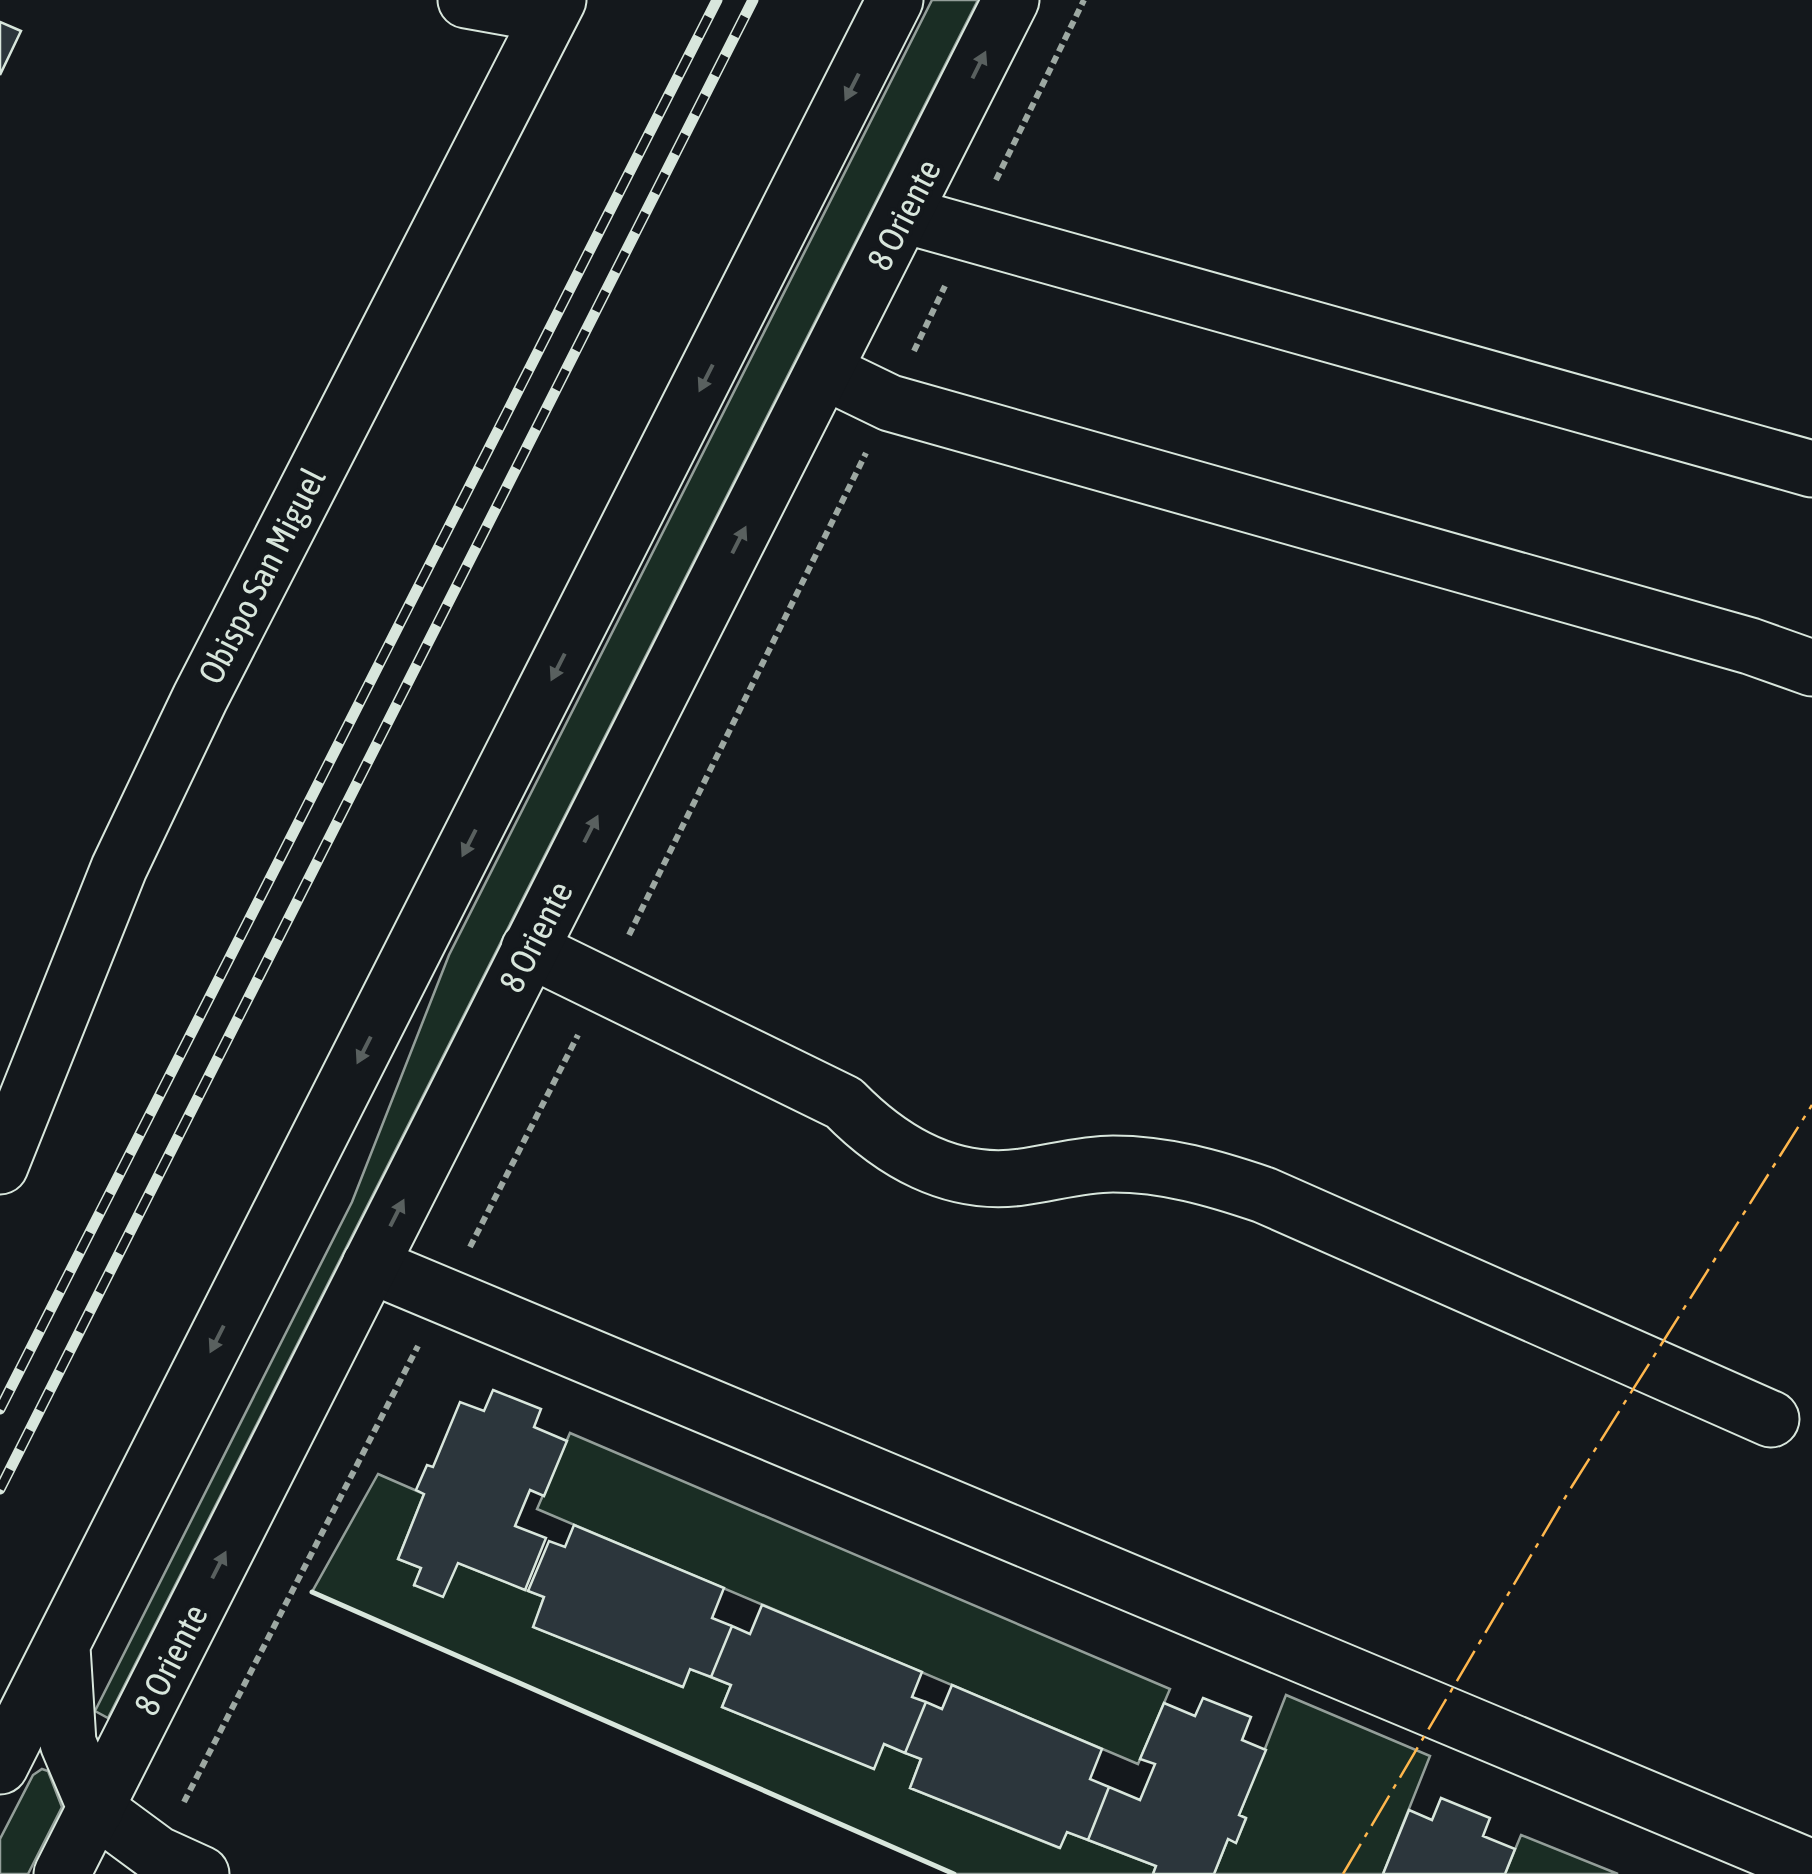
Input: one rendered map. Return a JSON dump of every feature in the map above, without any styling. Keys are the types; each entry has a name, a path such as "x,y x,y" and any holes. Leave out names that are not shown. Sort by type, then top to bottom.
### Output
{"main road":[{"path":"466,0 554,8"},
{"path":"0,1766 895,0"},
{"name":"8 Oriente","path":"62,1874 529,949 826,372 1011,0"},
{"name":"Obispo San Miguel","path":"0,1166 20,1065 200,698 554,8"},
{"path":"904,216 1812,469"},
{"path":"826,372 890,403 1750,646 1812,668"},
{"path":"529,949 844,1103 872,1131 904,1153 940,1169 978,1177 1017,1178 1112,1164 1159,1166 1212,1177 1264,1195 1770,1419"},
{"path":"370,1265 1812,1868"},
{"path":"62,1644 68,1743 96,1809 157,1854 200,1874"}],"green space":[{"path":"932,0 978,0 108,1718 95,1711 352,1202 449,955"},
{"path":"570,1433 1170,1689 1138,1764 537,1509"},
{"path":"378,1474 424,1494 398,1559 421,1568 415,1585 458,1563 544,1597 534,1627 682,1687 690,1669 731,1685 722,1707 873,1768 884,1744 921,1759 910,1788 1059,1848 1067,1832 1156,1866 1153,1874 954,1874 312,1592"},
{"path":"1286,1695 1430,1756 1383,1874 1214,1874 1228,1839 1236,1842 1246,1819 1239,1815"},
{"path":"42,1769 48,1771 62,1807 28,1874 0,1874 0,1839 33,1775"},
{"path":"1521,1835 1618,1874 1505,1874"}],"building":[{"path":"0,22 21,31 0,75"},
{"path":"493,1390 541,1409 534,1427 567,1441 544,1496 530,1490 515,1526 546,1538 525,1590 458,1563 443,1597 414,1585 421,1568 398,1559 424,1494 416,1490 427,1465 433,1467 460,1402 484,1411"},
{"path":"574,1525 724,1588 712,1618 732,1626 711,1677 690,1669 683,1687 533,1627 544,1597 528,1591 549,1541 565,1547"},
{"path":"762,1605 922,1672 912,1697 926,1702 905,1753 884,1744 874,1769 722,1707 731,1685 711,1677 732,1626 750,1634"},
{"path":"952,1685 1102,1749 1090,1779 1109,1787 1088,1840 1067,1832 1060,1848 910,1788 921,1759 905,1753 926,1702 942,1709"},
{"path":"1203,1698 1251,1717 1242,1740 1266,1750 1239,1815 1246,1818 1236,1843 1228,1839 1214,1874 1153,1874 1156,1866 1088,1840 1109,1787 1140,1800 1155,1764 1140,1759 1164,1703 1195,1716"},
{"path":"1441,1798 1490,1818 1483,1836 1515,1849 1505,1874 1383,1874 1409,1810 1432,1820"}],"railway":[{"path":"0,1409 717,0"},
{"path":"0,1489 753,0"}],"wall":[{"path":"312,1592 954,1874"}],"power":[{"path":"1343,1874 1569,1491 1812,1105"}]}
